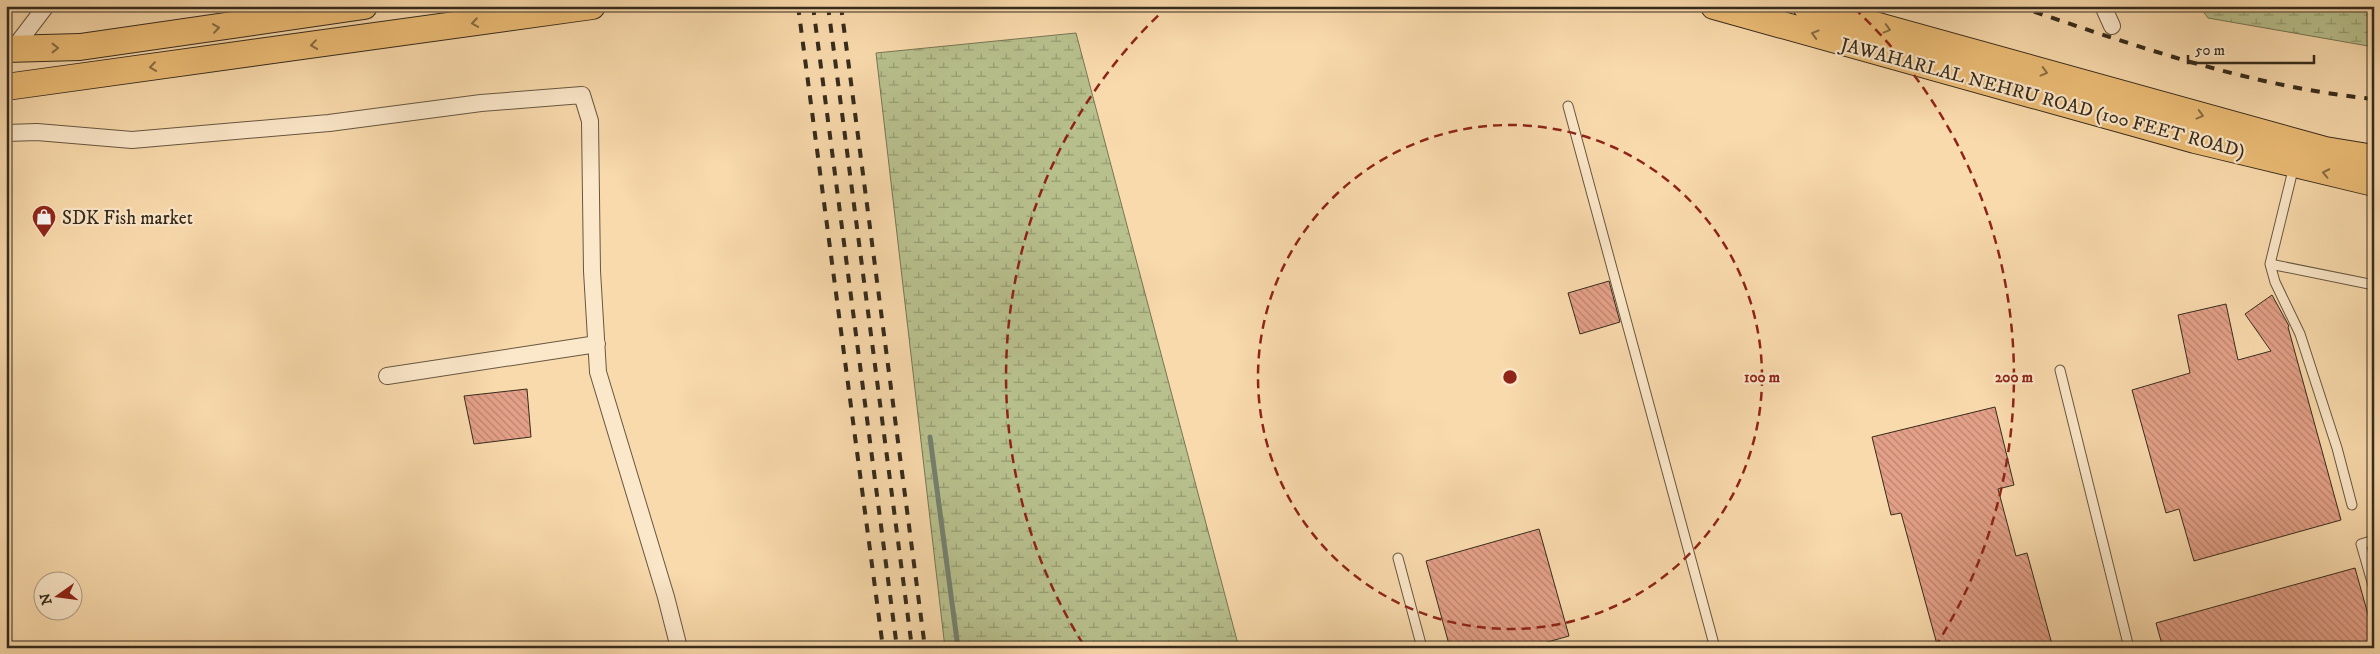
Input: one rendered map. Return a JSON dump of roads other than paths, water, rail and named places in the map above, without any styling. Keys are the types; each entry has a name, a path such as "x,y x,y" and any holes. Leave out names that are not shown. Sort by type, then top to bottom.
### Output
{"main road":[{"path":"10,48 80,48 364,6"},
{"path":"6,87 592,6"},
{"name":"JAWAHARLAL NEHRU ROAD (100 FEET ROAD)","path":"1714,6 2294,165 2374,183"},
{"name":"JAWAHARLAL NEHRU ROAD (100 FEET ROAD)","path":"1806,6 2325,150 2374,158"}],"street":[{"path":"10,48 46,6"},
{"path":"2103,6 2112,26"},
{"path":"6,133 37,132 132,140 329,123 480,103 582,95 590,121 592,270 598,372 666,597 679,648"},
{"path":"387,376 596,344"}],"lane":[{"path":"1568,106 1715,648"},
{"path":"2294,165 2270,264 2275,282 2300,334 2338,448 2352,505"},
{"path":"2270,264 2374,285"},
{"path":"2060,370 2129,648"},
{"path":"2374,540 2361,544 2374,589"},
{"path":"1398,558 1422,648"}],"waterway":[{"path":"930,437 958,648"}],"railway":[{"path":"798,6 883,648"},
{"path":"813,6 897,648"},
{"path":"828,6 912,648"},
{"path":"841,6 925,648"},
{"path":"2017,6 2193,63 2238,75 2328,93 2374,99"}],"place":[{"name":"SDK Fish market","path":"44,238"}]}
